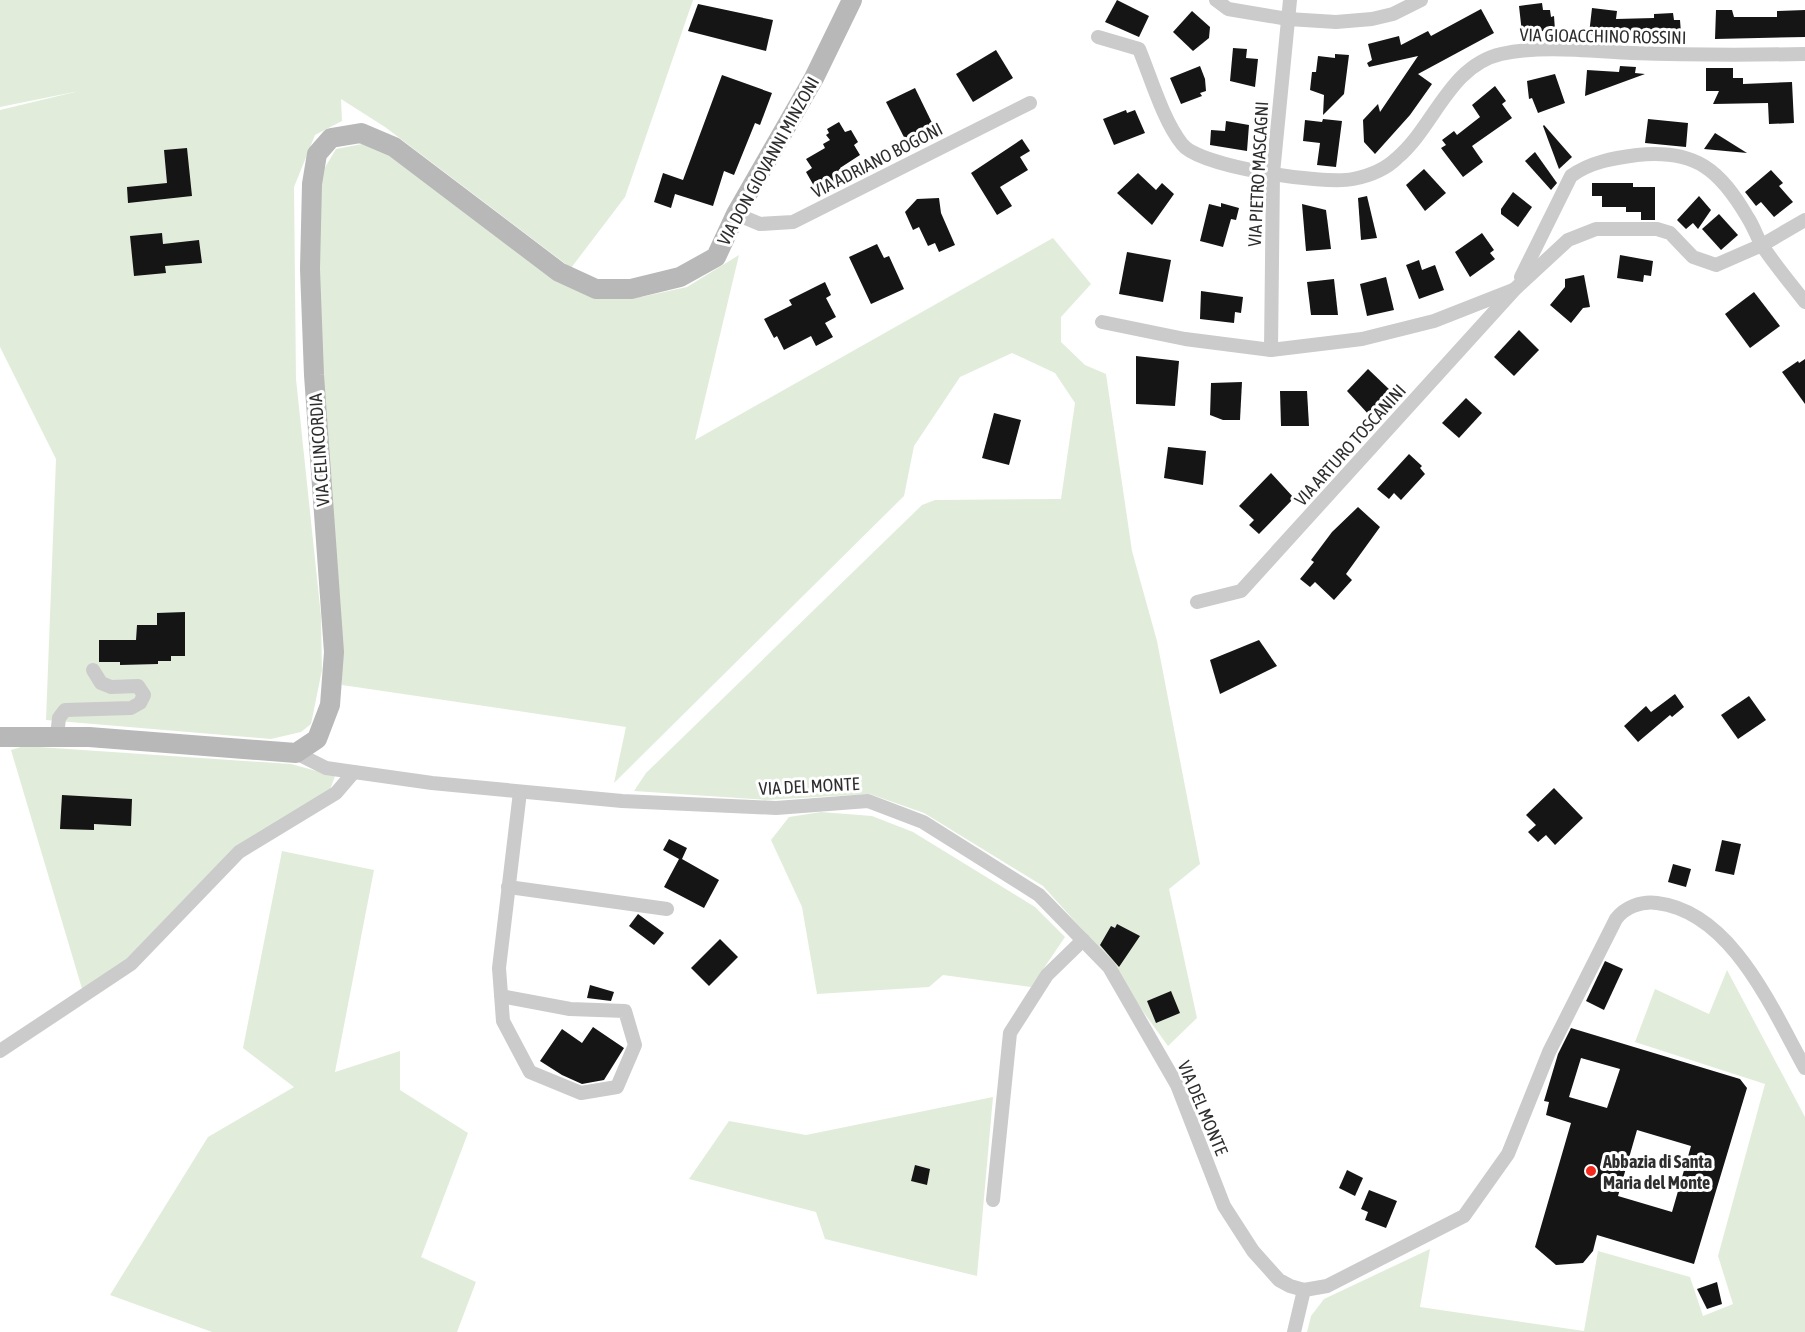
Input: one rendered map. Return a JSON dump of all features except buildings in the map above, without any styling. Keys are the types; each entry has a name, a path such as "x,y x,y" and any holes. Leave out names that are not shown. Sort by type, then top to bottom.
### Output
{"street":[{"name":"VIA DON GIOVANNI MINZONI","path":"580,282 596,289 631,290 680,277 716,257 736,214 814,78 852,0"},
{"path":"1216,0 1228,9 1288,19 1336,22 1372,19 1393,14 1421,0"},
{"name":"VIA PIETRO MASCAGNI","path":"1271,350 1273,173 1290,0"},
{"name":"VIA GIOACCHINO ROSSINI","path":"1098,37 1139,49 1182,145 1197,157 1273,173 1351,180 1381,170 1411,146 1460,79 1486,58 1502,54 1547,51 1700,55 1805,54"},
{"name":"VIA ADRIANO BOGONI","path":"736,214 760,224 793,222 1030,103"},
{"name":"VIA CELINCORDIA","path":"296,753 317,739 330,705 334,652 314,375 311,281 312,184 317,154 331,138 361,133 394,147 559,272 580,282"},
{"path":"1515,289 1571,176 1579,170 1615,158 1647,154 1675,156 1704,165 1716,173 1730,189 1762,245 1805,302"},
{"path":"1102,322 1185,339 1271,350 1362,339 1434,321 1515,289 1568,240 1596,229 1664,230 1693,257 1716,265 1762,245 1805,220"},
{"name":"VIA ARTURO TOSCANINI","path":"1197,602 1241,591 1515,289"},
{"path":"57,736 58,718 65,710 131,708 140,703 144,695 138,686 111,687 100,683 93,670"},
{"path":"0,737 57,736 296,753"},
{"name":"VIA DEL MONTE","path":"296,753 326,768 520,792 622,801 776,808 868,801 922,822 1039,895 1109,967 1177,1085 1224,1206 1247,1242 1279,1280 1304,1290"},
{"path":"0,1051 131,964 239,852 336,793 354,772"},
{"path":"501,996 570,1009 625,1011 635,1045 618,1087 581,1093 531,1072 503,1021 501,996 499,968 520,792"},
{"path":"508,887 667,909"},
{"path":"1294,1332 1304,1290 1327,1286 1464,1216 1508,1154 1549,1052 1622,912 1637,905 1652,902 1688,911 1708,923 1744,965 1805,1068"},
{"path":"993,1200 1010,1033 1047,975 1083,940"}],"green space":[{"path":"0,0 693,0 625,197 571,268 385,127 341,99 342,121 315,135 294,187 296,379 321,616 322,670 311,724 301,732 271,739 46,720 56,459 0,347 0,110 79,91 0,107"},
{"path":"362,144 394,156 596,297 641,297 687,287 739,255 695,440 1053,238 1091,284 1061,317 1061,342 1085,365 1106,374 1132,551 1157,641 1200,864 1169,889 1197,1018 1168,1046 1089,937 1043,886 924,813 870,794 766,800 634,791 646,773 922,505 935,500 1061,499 1075,403 1055,373 1012,353 960,377 914,446 904,496 614,783 626,727 342,685 322,380 318,263 321,174 336,149"},
{"path":"24,746 291,764 335,776 330,790 273,826 128,960 83,992 11,750"},
{"path":"821,812 872,816 913,832 1035,907 1065,937 1031,987 943,975 929,987 817,994 802,907 771,840 789,817"},
{"path":"282,851 374,870 335,1072 400,1051 400,1090 468,1133 421,1257 476,1282 457,1332 212,1332 110,1295 208,1137 294,1087 243,1048"},
{"path":"1727,970 1805,1117 1805,1332 1307,1332 1311,1316 1324,1299 1430,1249 1420,1307 1584,1331 1598,1251 1690,1277 1703,1316 1733,1304 1718,1256 1765,1084 1635,1042 1655,989 1709,1014"},
{"path":"993,1097 977,1276 825,1239 816,1212 689,1179 729,1121 806,1135"}],"place":[{"name":"Abbazia di Santa Maria del Monte","path":"1591,1171"}]}
